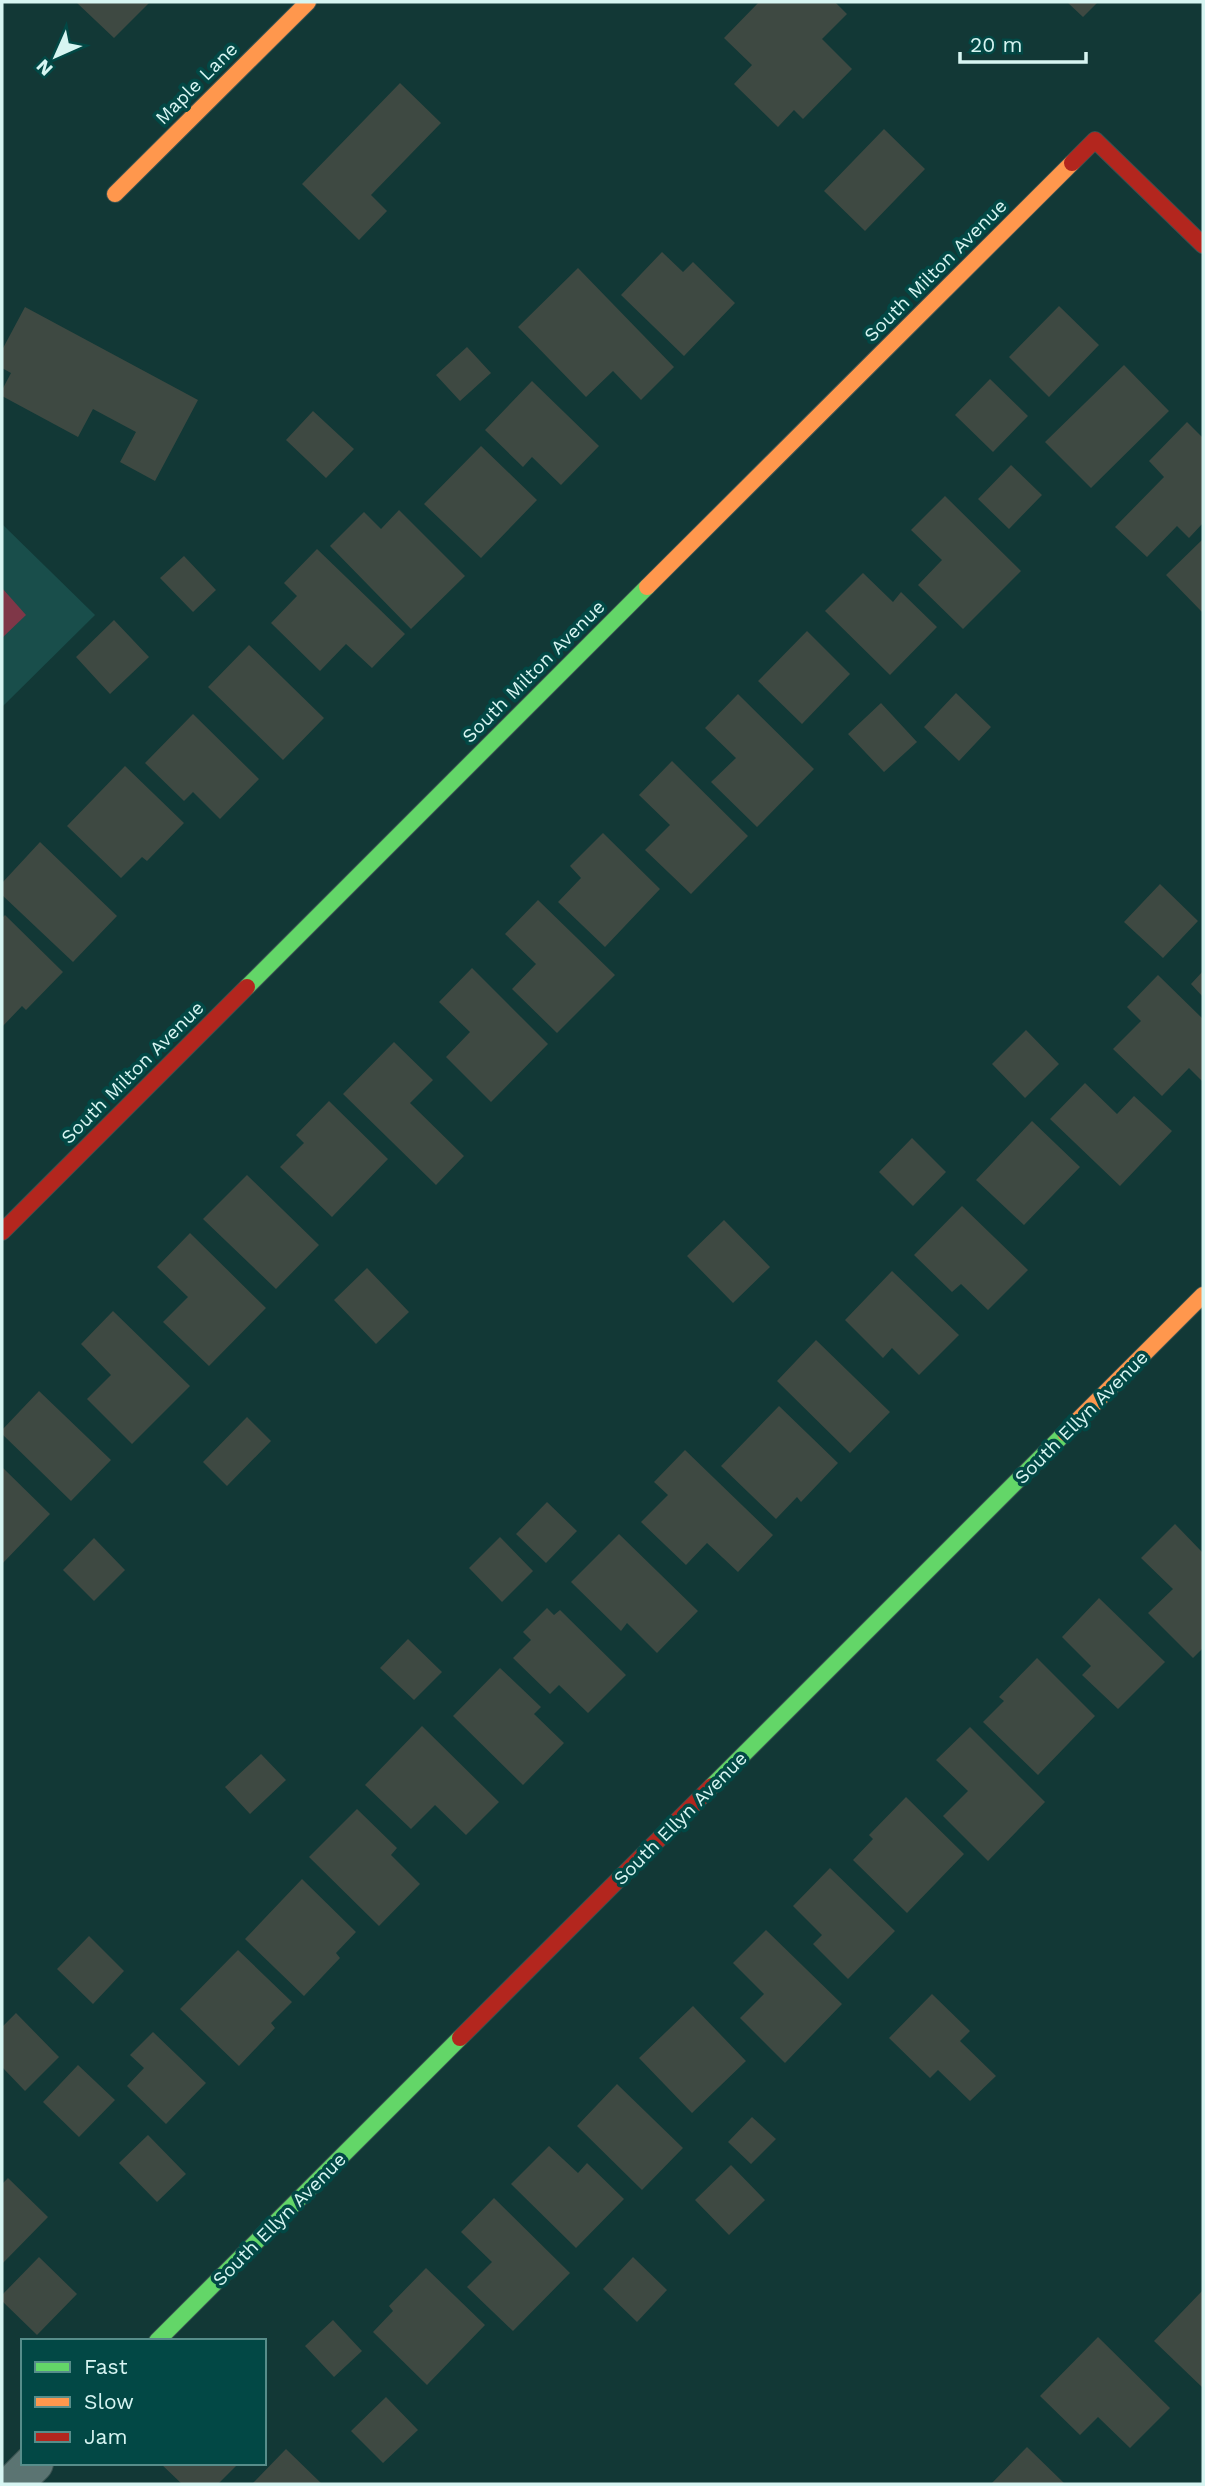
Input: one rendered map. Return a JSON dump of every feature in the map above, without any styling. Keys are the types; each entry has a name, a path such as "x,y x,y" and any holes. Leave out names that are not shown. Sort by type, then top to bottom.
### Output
{"street":[{"name":"Maple Lane","path":"115,194 307,2"},
{"name":"South Milton Avenue","path":"2,1232 1095,140 1203,245"},
{"name":"South Ellyn Avenue","path":"159,2339 1203,1295"},
{"path":"13,2484 32,2465"}],"shaded area":[{"path":"2,524 95,615 2,707"},
{"path":"2,588 26,615 2,638"}],"building":[{"path":"76,2 150,2 114,38"},
{"path":"759,2 835,2 847,14 822,39 852,69 803,119 794,110 778,127 734,84 752,65 724,38"},
{"path":"1067,2 1098,2 1083,17"},
{"path":"400,83 441,123 371,195 387,211 359,240 302,184"},
{"path":"884,129 925,169 865,231 824,191"},
{"path":"662,252 683,272 693,262 735,303 684,356 621,295"},
{"path":"578,268 674,367 641,400 613,371 586,397 518,327"},
{"path":"1059,306 1099,345 1049,397 1009,357"},
{"path":"25,307 198,400 155,481 120,462 136,432 93,409 78,437 2,396 2,390 11,373 2,368 2,350"},
{"path":"467,347 491,373 460,401 436,375"},
{"path":"1124,365 1169,411 1091,488 1045,442"},
{"path":"990,379 1028,416 993,452 955,415"},
{"path":"532,381 599,446 561,485 532,457 523,467 485,430"},
{"path":"313,411 354,449 326,478 286,440"},
{"path":"1187,422 1203,438 1203,523 1189,538 1177,526 1147,557 1115,527 1164,477 1149,461"},
{"path":"481,446 537,500 481,558 424,504"},
{"path":"1011,465 1042,495 1009,529 978,499"},
{"path":"945,496 1021,571 963,629 918,585 942,560 911,530"},
{"path":"399,510 465,576 411,629 330,546 364,512 381,529"},
{"path":"1203,539 1203,613 1166,575"},
{"path":"317,549 405,634 372,668 346,644 320,671 271,623 297,596 284,583"},
{"path":"184,556 216,590 193,612 160,578"},
{"path":"863,573 893,602 901,592 937,627 890,675 825,611"},
{"path":"114,620 149,657 110,694 76,657"},
{"path":"807,631 850,674 802,724 758,681"},
{"path":"249,645 324,718 283,760 208,687"},
{"path":"956,693 991,727 959,761 924,727"},
{"path":"738,694 814,769 757,827 711,782 736,758 705,728"},
{"path":"881,703 917,742 884,772 848,734"},
{"path":"193,714 259,779 220,819 193,792 184,801 145,763"},
{"path":"672,761 748,836 691,894 645,850 670,825 639,795"},
{"path":"125,766 184,823 147,861 142,857 121,878 67,826"},
{"path":"603,833 660,889 605,947 558,902 581,878 570,866"},
{"path":"40,842 117,916 73,962 2,895 2,883"},
{"path":"1160,884 1198,921 1163,958 1124,922"},
{"path":"538,900 615,975 557,1033 512,989 536,964 505,934"},
{"path":"5,915 63,972 26,1010 22,1006 2,1027 2,918"},
{"path":"472,968 548,1044 491,1102 446,1057 470,1032 439,1002"},
{"path":"1203,971 1203,997 1191,984"},
{"path":"1158,975 1203,1019 1203,1082 1189,1068 1162,1096 1113,1049 1141,1021 1127,1007"},
{"path":"1026,1030 1059,1064 1025,1098 992,1064"},
{"path":"394,1042 433,1080 410,1103 464,1156 436,1185 343,1094"},
{"path":"1085,1083 1117,1114 1134,1096 1172,1131 1120,1186 1050,1119"},
{"path":"329,1101 388,1159 332,1217 280,1167 304,1143 296,1135"},
{"path":"1032,1121 1080,1167 1024,1225 976,1180"},
{"path":"912,1138 946,1172 913,1206 879,1172"},
{"path":"247,1175 319,1245 276,1289 203,1219"},
{"path":"962,1206 1028,1270 988,1310 961,1284 952,1292 914,1255"},
{"path":"724,1220 770,1267 733,1303 687,1256"},
{"path":"190,1233 266,1308 209,1366 163,1322 188,1297 157,1267"},
{"path":"367,1268 409,1312 376,1344 334,1300"},
{"path":"892,1271 959,1335 919,1375 892,1348 883,1358 845,1320"},
{"path":"113,1311 190,1386 132,1444 87,1399 111,1375 81,1344"},
{"path":"816,1340 890,1412 850,1453 777,1381"},
{"path":"39,1391 111,1460 71,1501 2,1434 2,1430"},
{"path":"779,1406 838,1463 801,1502 797,1497 776,1519 721,1466"},
{"path":"247,1417 271,1441 227,1486 203,1462"},
{"path":"685,1450 773,1535 738,1572 707,1543 686,1565 641,1522 668,1495 654,1482"},
{"path":"2,1467 50,1514 2,1564"},
{"path":"547,1502 577,1531 546,1563 516,1534"},
{"path":"1175,1524 1203,1553 1203,1648 1193,1658 1148,1613 1173,1589 1141,1558"},
{"path":"619,1534 698,1611 657,1653 627,1623 621,1631 571,1582"},
{"path":"500,1537 533,1571 502,1602 469,1568"},
{"path":"94,1538 125,1570 94,1601 63,1570"},
{"path":"1099,1598 1165,1662 1118,1709 1082,1675 1091,1666 1062,1637"},
{"path":"547,1608 554,1615 560,1610 626,1675 588,1713 559,1685 550,1694 513,1658 531,1640 523,1632"},
{"path":"408,1639 442,1672 414,1700 380,1668"},
{"path":"1037,1658 1095,1716 1038,1775 983,1722 1004,1701 999,1697"},
{"path":"500,1668 541,1707 534,1714 564,1743 523,1785 453,1716"},
{"path":"422,1726 499,1802 466,1835 435,1805 411,1829 365,1785"},
{"path":"970,1727 1045,1802 988,1861 943,1816 968,1791 936,1760"},
{"path":"261,1754 286,1780 250,1814 225,1787"},
{"path":"906,1797 964,1854 907,1913 853,1860 873,1839 869,1835"},
{"path":"357,1809 397,1848 391,1855 420,1884 379,1926 309,1857"},
{"path":"830,1868 895,1931 848,1979 813,1944 822,1935 793,1906"},
{"path":"302,1879 356,1932 336,1953 340,1958 304,1996 245,1939"},
{"path":"766,1930 842,2004 785,2063 740,2018 764,1994 733,1963"},
{"path":"89,1936 124,1971 93,2004 57,1969"},
{"path":"238,1950 292,2002 271,2023 275,2028 239,2066 180,2009"},
{"path":"932,1994 970,2031 960,2041 996,2076 970,2101 938,2070 930,2078 889,2038"},
{"path":"693,2006 746,2061 692,2113 639,2058"},
{"path":"16,2013 59,2057 25,2091 2,2067 2,2027"},
{"path":"153,2032 206,2083 166,2124 127,2086 144,2068 130,2055"},
{"path":"78,2065 115,2100 79,2137 43,2102"},
{"path":"617,2084 683,2148 642,2190 577,2126"},
{"path":"752,2117 776,2139 751,2164 728,2142"},
{"path":"148,2135 186,2174 157,2202 119,2163"},
{"path":"549,2146 578,2173 587,2163 624,2199 576,2248 511,2184"},
{"path":"731,2165 765,2200 729,2235 695,2200"},
{"path":"8,2178 48,2217 2,2264 2,2184"},
{"path":"494,2198 570,2273 513,2331 467,2287 492,2262 461,2232"},
{"path":"39,2257 77,2294 37,2335 2,2301 2,2295"},
{"path":"633,2257 667,2290 637,2322 603,2289"},
{"path":"426,2268 485,2325 427,2385 373,2332 393,2311 389,2306"},
{"path":"1203,2290 1203,2388 1154,2341"},
{"path":"333,2320 362,2351 334,2377 305,2346"},
{"path":"1098,2337 1170,2408 1130,2448 1098,2417 1080,2435 1040,2396"},
{"path":"386,2397 418,2430 383,2463 351,2431"},
{"path":"1027,2447 1065,2484 991,2484"},
{"path":"286,2449 322,2484 252,2484"},
{"path":"162,2465 237,2465 218,2484 182,2484"}],"traffic: fast":[{"path":"247,987 647,587"},
{"path":"712,1786 1065,1433"},
{"path":"159,2339 460,2038"}],"traffic: slow":[{"path":"115,194 308,2"},
{"path":"647,587 1072,163"},
{"path":"1065,1433 1203,1295"}],"traffic: jam":[{"path":"1072,163 1095,140 1203,245"},
{"path":"2,1232 247,987"},
{"path":"460,2038 712,1786"}]}
